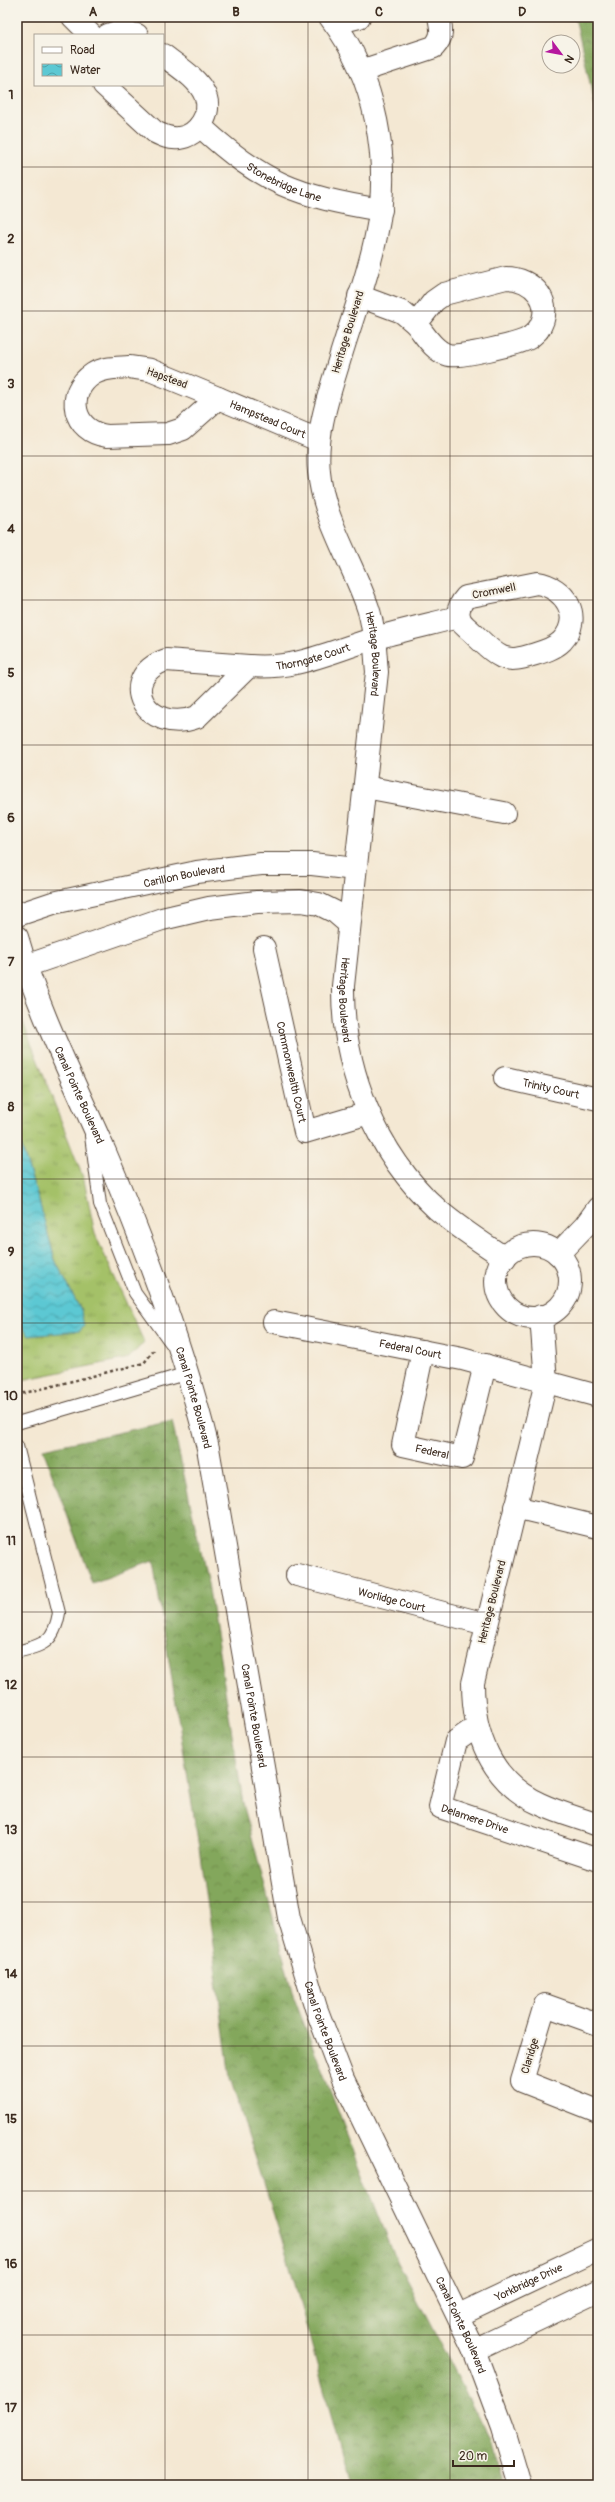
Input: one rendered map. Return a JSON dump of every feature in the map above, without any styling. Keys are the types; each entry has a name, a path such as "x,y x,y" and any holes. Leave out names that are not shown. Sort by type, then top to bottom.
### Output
{"street":[{"path":"73,17 90,34"},
{"path":"332,20 359,17"},
{"path":"361,71 434,47 440,40 442,31 439,17"},
{"name":"Heritage Boulevard","path":"332,20 361,71 371,99 379,137 382,175 381,210 376,237 324,410 318,440 319,472 324,499 368,609 375,638 376,672 365,787 342,986 346,1038 354,1074 369,1113 391,1154 413,1183 438,1210 464,1231 505,1258"},
{"path":"111,34 120,31 133,34"},
{"path":"105,86 155,132 165,137 179,138 190,134 200,126 207,110 206,96 200,86 164,56"},
{"name":"Stonebridge Lane","path":"200,126 232,155 260,175 292,190 325,200 381,210"},
{"path":"359,296 402,312 416,324 437,349 449,355 462,356 528,338 538,330 543,319 544,308 539,293 530,283 517,278 506,278 444,294 434,301 416,324"},
{"name":"Hapstead","path":"129,367 150,370 218,398 183,429 168,434 98,435 87,429 79,419 76,410 77,394 84,382 94,373 107,369 129,367"},
{"name":"Hampstead Court","path":"218,398 318,440"},
{"name":"Cromwell","path":"537,583 548,584 560,591 568,602 572,616 568,631 562,641 552,648 513,660 501,657 463,624 458,617 460,603 466,597 537,583"},
{"name":"Thorngate Court","path":"249,666 288,665 315,660 375,638 458,617"},
{"path":"365,787 504,813"},
{"name":"Carillon Boulevard","path":"17,915 53,903 197,872 262,864 312,864 355,869"},
{"path":"21,968 162,919 209,908 257,902 301,901 319,904 335,912 349,924"},
{"name":"Canal Pointe Boulevard","path":"17,937 21,968 88,1113 154,1272 186,1366 208,1448 289,1918 316,2008 343,2078 459,2315 474,2350 503,2428 520,2485"},
{"name":"Commonwealth Court","path":"264,948 305,1132 369,1113"},
{"name":"Trinity Court","path":"505,1078 598,1099"},
{"path":"558,1254 585,1226 598,1208"},
{"path":"532,1244 547,1248 558,1254 565,1262 570,1274 569,1290 564,1302 554,1312 532,1318 519,1316 508,1308 500,1297 496,1284 498,1269 505,1258 518,1248 532,1244"},
{"name":"Heritage Boulevard","path":"542,1316 546,1382 486,1624 473,1683 473,1708 476,1727 485,1750 498,1770 516,1789 540,1804 598,1825"},
{"name":"Federal Court","path":"274,1322 423,1351 485,1365 598,1396"},
{"name":"Federal","path":"423,1351 403,1445 462,1458 485,1365"},
{"path":"515,1507 598,1527"},
{"name":"Worlidge Court","path":"297,1575 486,1624"},
{"name":"Delamere Drive","path":"476,1727 456,1741 440,1807 598,1860"},
{"name":"Claridge","path":"598,2024 545,2005 522,2081 598,2111"},
{"name":"Yorkbridge Drive","path":"459,2315 598,2250"},
{"path":"474,2350 598,2291"}],"lane":[{"path":"17,1423 186,1366 134,1293 100,1204 88,1113"},
{"path":"17,1446 59,1613 56,1630 47,1641 17,1652"}],"path":[{"path":"17,1395 144,1363 152,1355 157,1345 152,1317"}],"green space":[{"path":"575,17 598,17 598,118 581,43 581,34 579,34"},
{"path":"17,1007 84,1180 95,1234 144,1342 129,1358 17,1381 17,1320 29,1336 81,1311 55,1260 39,1201 17,1132"},
{"path":"172,1421 208,1583 243,1803 294,1998 394,2255 491,2441 501,2485 350,2485 288,2259 230,2078 199,1848 153,1561 92,1583 43,1449"}],"water":[{"path":"17,1132 39,1201 55,1260 81,1311 84,1326 80,1331 29,1336 17,1320"}]}
